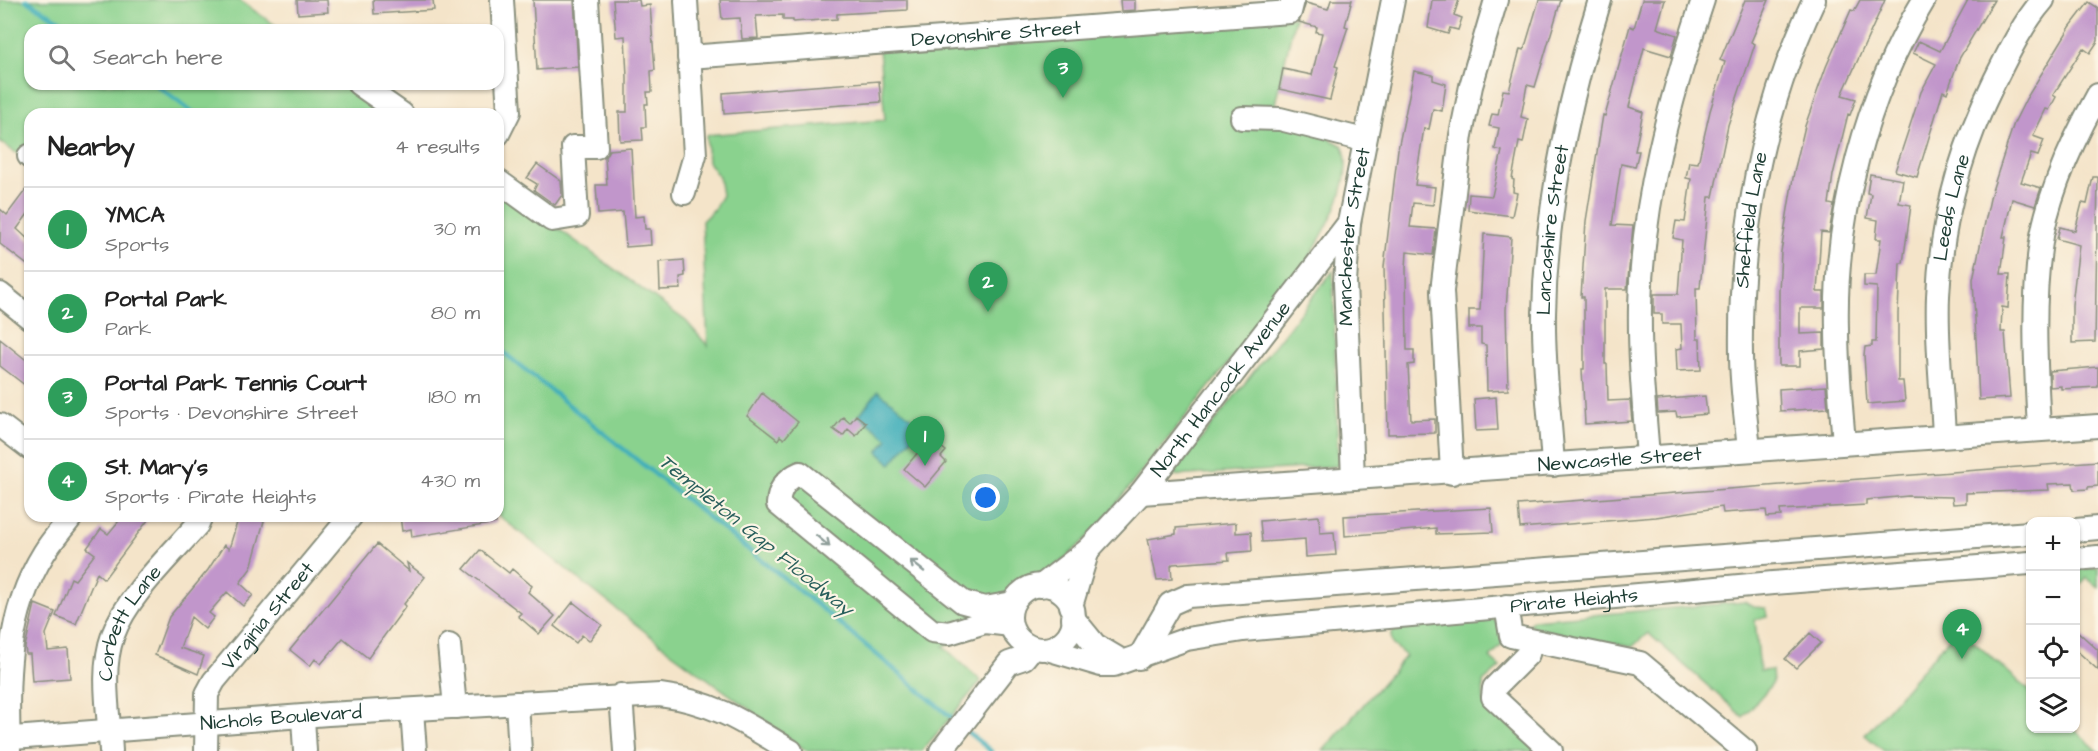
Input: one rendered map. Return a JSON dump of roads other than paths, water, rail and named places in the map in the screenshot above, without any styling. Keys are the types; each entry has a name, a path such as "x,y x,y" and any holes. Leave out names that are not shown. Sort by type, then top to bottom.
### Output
{"street":[{"path":"502,0 510,92 509,112 504,122"},
{"path":"504,185 552,220 577,216 573,147 596,147 587,0"},
{"path":"684,193 695,154 686,0"},
{"name":"Devonshire Street","path":"689,57 1290,12 1293,0"},
{"name":"Manchester Street","path":"1353,478 1345,293 1349,223 1393,0"},
{"path":"1452,473 1442,291 1461,135 1496,0"},
{"name":"Lancashire Street","path":"1552,465 1544,316 1547,242 1567,121 1600,0"},
{"path":"1648,456 1640,306 1643,255 1657,161 1667,118 1703,0"},
{"name":"Sheffield Lane","path":"1749,450 1741,357 1743,261 1750,207 1758,160 1772,104 1814,0"},
{"path":"1844,443 1837,328 1838,281 1846,216 1874,107 1894,57 1924,0"},
{"name":"Leeds Lane","path":"1944,436 1938,297 1941,254 1950,204 1969,138 1982,105 2023,28 2043,0"},
{"path":"368,90 393,108"},
{"path":"2038,429 2035,319 2040,247 2063,165 2077,132 2098,95"},
{"path":"1242,118 1280,119 1364,140"},
{"name":"North Hancock Avenue","path":"1013,603 1022,592 1041,586 1088,550 1141,493 1349,223"},
{"path":"0,294 24,313"},
{"path":"0,425 24,443"},
{"name":"Newcastle Street","path":"1141,493 2098,426"},
{"path":"1009,663 1007,644 1012,628 1013,603 985,608 963,602 800,474 790,477 778,495 778,504 932,631 950,633 985,622 1012,628 1024,644 1039,648"},
{"path":"6,743 7,672 14,628 32,576 44,553 67,522"},
{"name":"Corbett Lane","path":"110,741 107,683 112,636 133,600 198,522"},
{"name":"Virginia Street","path":"206,751 204,725 207,694 214,681 346,522"},
{"path":"2080,530 2098,528"},
{"path":"1041,586 1060,591 1095,645 1130,659 1170,604 1188,596 2026,533"},
{"name":"North Hancock Avenue","path":"941,751 1009,663 1024,658 1039,648 1062,642 1068,635 1088,550"},
{"path":"2080,559 2098,557"},
{"name":"Pirate Heights","path":"1039,648 1101,664 1114,665 1206,634 1506,606 2026,563"},
{"path":"1506,606 1511,636 1640,663 1745,751"},
{"path":"1531,641 1528,654 1498,683 1494,688 1493,697 1551,751"},
{"path":"449,645 455,707"},
{"path":"621,695 625,751"},
{"name":"Nichols Boulevard","path":"6,743 110,741 204,725 328,714 621,695 660,695 707,705 738,718 791,751"},
{"path":"517,703 520,751"},
{"path":"412,710 415,751"},
{"path":"303,718 305,751"}],"water":[{"path":"878,391 922,426 891,464 878,452 888,439 859,415"}],"waterway":[{"name":"Templeton Gap Floodway","path":"26,0 65,24"},
{"name":"Templeton Gap Floodway","path":"163,90 187,108"},
{"name":"Templeton Gap Floodway","path":"504,353 826,612 957,722"},
{"name":"Templeton Gap Floodway","path":"965,730 991,751"}],"place":[{"name":"Portal Park Tennis Court","path":"1063,98"},
{"name":"Portal Park","path":"988,312"},
{"name":"YMCA","path":"925,466"},
{"name":"St. Mary's","path":"1962,659"}]}
